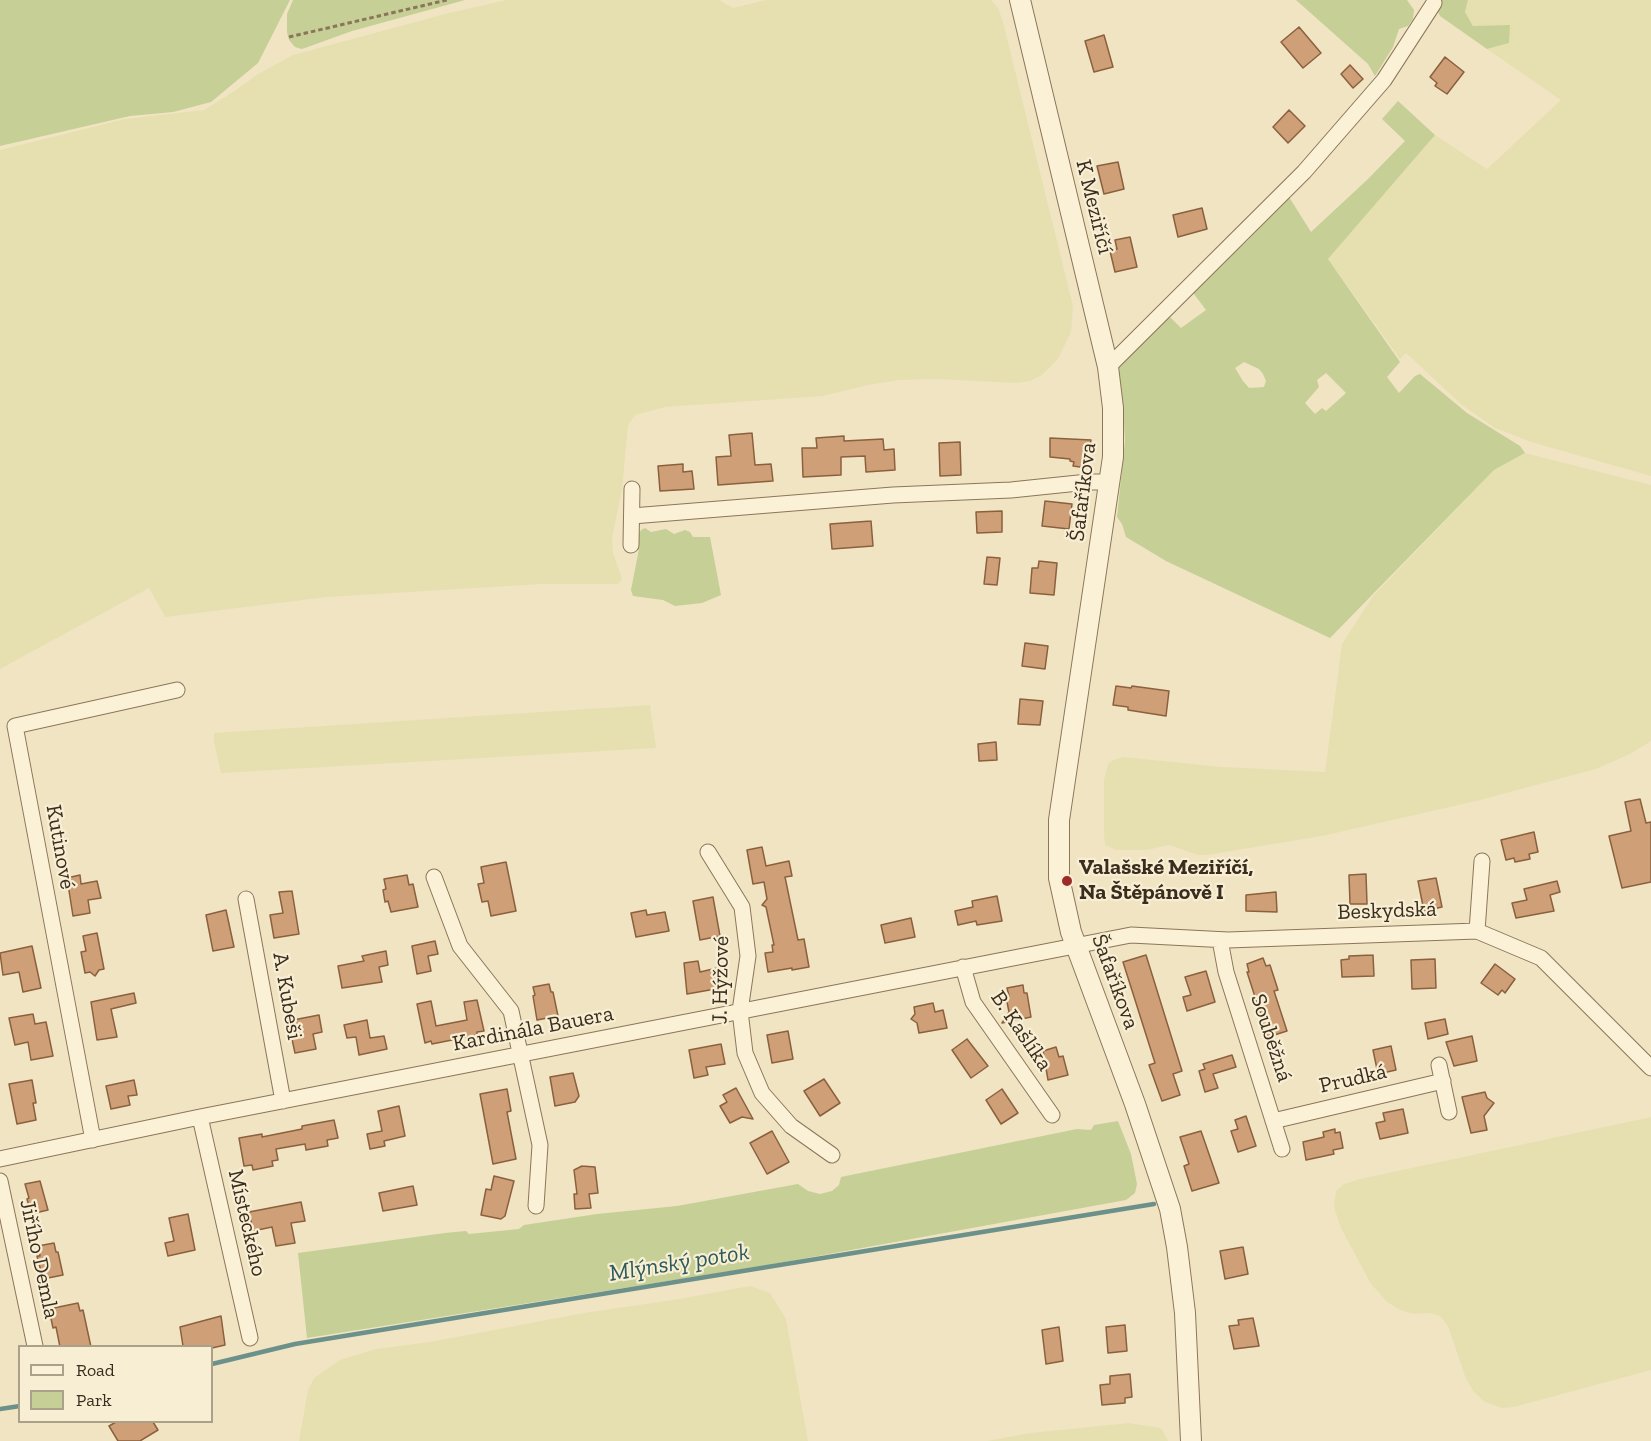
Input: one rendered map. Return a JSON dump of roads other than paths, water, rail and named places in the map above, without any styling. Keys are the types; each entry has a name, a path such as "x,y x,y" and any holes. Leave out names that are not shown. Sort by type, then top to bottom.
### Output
{"street":[{"name":"K Meziříčí","path":"1020,0 1108,367 1114,426"},
{"path":"1108,367 1304,172 1384,80 1434,3"},
{"name":"Šafaříkova","path":"1114,426 1110,482 1065,770 1058,838 1059,878 1067,917 1076,945 1135,1104 1170,1209 1185,1313 1191,1441"},
{"path":"632,516 901,494 1011,490 1110,482"},
{"path":"631,545 632,489"},
{"name":"Kutinové","path":"93,1140 15,726 177,690"},
{"name":"J. Hýžové","path":"708,852 742,907 748,956 740,1011 745,1053 762,1093 792,1126 832,1155"},
{"path":"1477,931 1482,861"},
{"path":"434,877 460,946 510,1011 540,1145 536,1206"},
{"name":"A. Kubeši","path":"246,899 283,1101"},
{"name":"Beskydská","path":"1076,945 1139,934 1220,940 1477,931 1541,958 1651,1068"},
{"name":"Souběžná","path":"1220,940 1226,972 1282,1149"},
{"name":"Kardinála Bauera","path":"0,1160 200,1117 1076,945"},
{"name":"B. Kašlíka","path":"963,967 973,1002 1052,1115"},
{"path":"1439,1065 1449,1112"},
{"name":"Prudká","path":"1273,1121 1443,1081"},
{"name":"Místeckého","path":"200,1117 250,1338"},
{"name":"Jiřího Demla","path":"0,1181 34,1345"}],"waterway":[{"name":"Mlýnský potok","path":"213,1364 295,1344 1154,1204"},
{"name":"Mlýnský potok","path":"0,1409 18,1406"}],"place":[{"name":"Valašské Meziříčí, Na Štěpánově I","path":"1067,881"}]}
